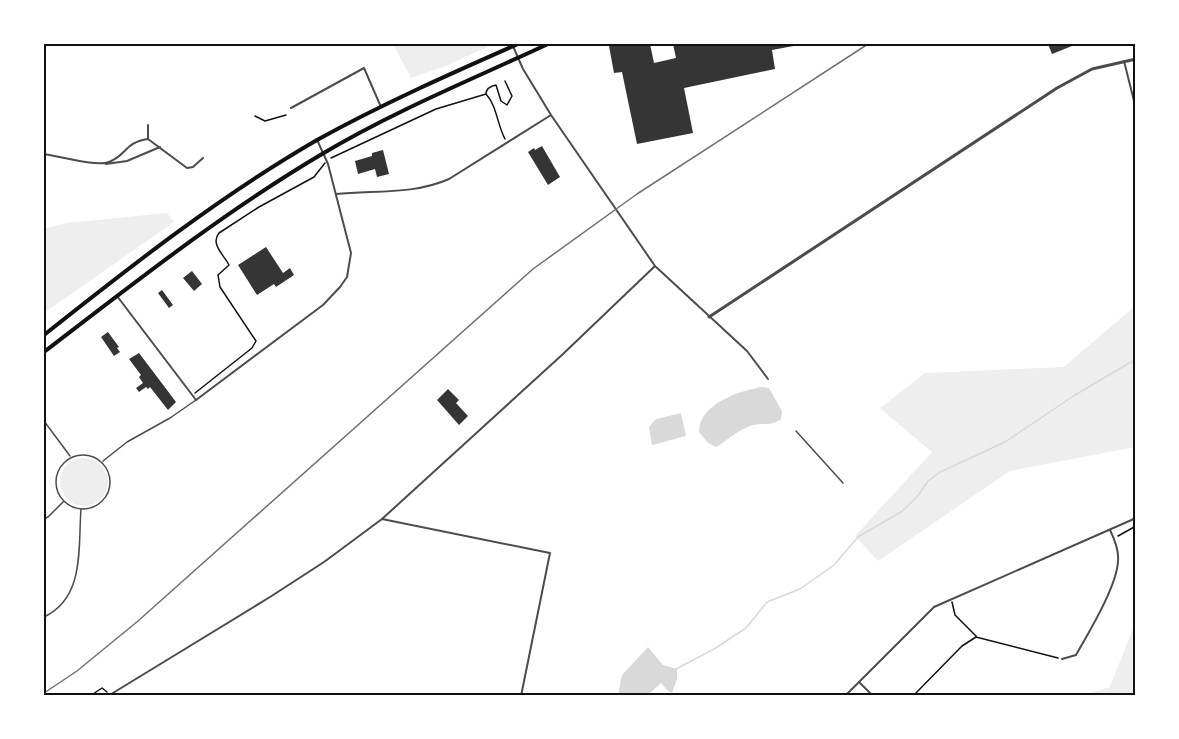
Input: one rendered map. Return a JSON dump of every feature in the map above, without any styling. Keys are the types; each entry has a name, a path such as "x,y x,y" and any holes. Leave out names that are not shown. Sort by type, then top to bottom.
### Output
{"main road":[{"path":"44,335 183,228 317,141 381,107 514,44"},
{"path":"44,352 192,240 285,176 354,135 548,44"}],"street":[{"path":"514,44 518,58 551,115 655,266 747,351 768,379"},
{"path":"709,317 1051,92 1092,69 1136,59"},
{"path":"1124,61 1136,110"},
{"path":"291,108 364,68 381,107"},
{"path":"336,194 417,189 438,184 551,115"},
{"path":"148,125 148,139"},
{"path":"103,164 116,159 137,140 148,139 161,146 188,168 193,167 203,158"},
{"path":"117,296 196,400 302,321 331,298 340,287 349,270 351,253 327,161 317,141"},
{"path":"44,154 103,164 127,162 161,146"},
{"path":"109,695 270,597 324,562 382,519 563,354 655,266"},
{"path":"845,696 928,612 951,599 1136,518"},
{"path":"382,519 550,553 521,696"},
{"path":"1062,659 1076,655 1115,578 1118,560 1115,539 1110,530"},
{"path":"859,681 873,696"},
{"path":"437,694 445,696"}],"lane":[{"path":"102,462 126,442 170,418 196,400"},
{"path":"44,421 70,456"},
{"path":"796,431 843,483"},
{"path":"88,455 102,462 106,466 110,481 106,497 92,507 81,509 63,502 56,487 56,479 58,471 70,456 88,455"},
{"path":"44,519 63,502"},
{"path":"44,617 63,605 71,594 76,579 81,509"}],"path":[{"path":"486,94 488,88 496,85 501,101 507,105 512,96 505,81"},
{"path":"486,94 493,102 498,123 507,142"},
{"path":"192,396 252,348 256,341 220,287 218,275 229,265 215,243 215,237 259,207 314,177 327,161 436,109 486,94"},
{"path":"255,116 266,121 286,116"},
{"path":"1115,539 1136,526"},
{"path":"951,599 956,615 976,637 1062,659"},
{"path":"913,696 962,646 976,637"},
{"path":"90,696 102,688 109,695"}],"shaded area":[{"path":"393,44 486,44 487,47 446,66 411,78"},
{"path":"167,213 174,222 44,313 44,229 67,223"},
{"path":"1135,306 1135,447 1010,471 878,561 855,536 932,452 880,408 925,373 1064,367"},
{"path":"762,387 769,388 782,411 781,419 748,427 716,447 708,443 699,432 706,414 722,400"},
{"path":"681,413 686,436 652,445 649,427 656,419"},
{"path":"84,458 101,465 108,482 101,499 84,506 67,499 60,482 67,465"},
{"path":"1135,623 1135,695 1084,695 1110,687"},
{"path":"648,647 663,665 677,669 677,679 672,693 661,683 648,695 618,695 622,675"}],"building":[{"path":"650,44 654,63 676,58 673,44 799,45 772,50 775,69 684,88 693,133 637,144 622,72 614,73 609,46"},
{"path":"1048,44 1077,44 1052,54"},
{"path":"542,146 560,177 548,185 528,152"},
{"path":"383,150 389,174 377,177 375,169 358,174 355,161"},
{"path":"266,247 283,273 290,268 294,275 276,287 274,284 257,295 238,265"},
{"path":"192,271 202,284 194,291 183,278"},
{"path":"162,290 173,305 169,308 158,293"},
{"path":"108,332 119,347 117,348 120,352 114,356 101,337"},
{"path":"139,353 176,402 168,410 150,387 139,392 136,388 143,383 139,377 141,375 129,359"},
{"path":"448,389 459,400 456,403 468,416 459,425 437,400"}],"waterway":[{"path":"676,669 714,649 746,628 767,602 800,589 834,565 858,537 901,512 917,497 928,481 940,472 1005,442 1075,395 1136,359"}],"railway":[{"path":"44,693 77,671 138,621 533,269 637,194 868,44"}]}
